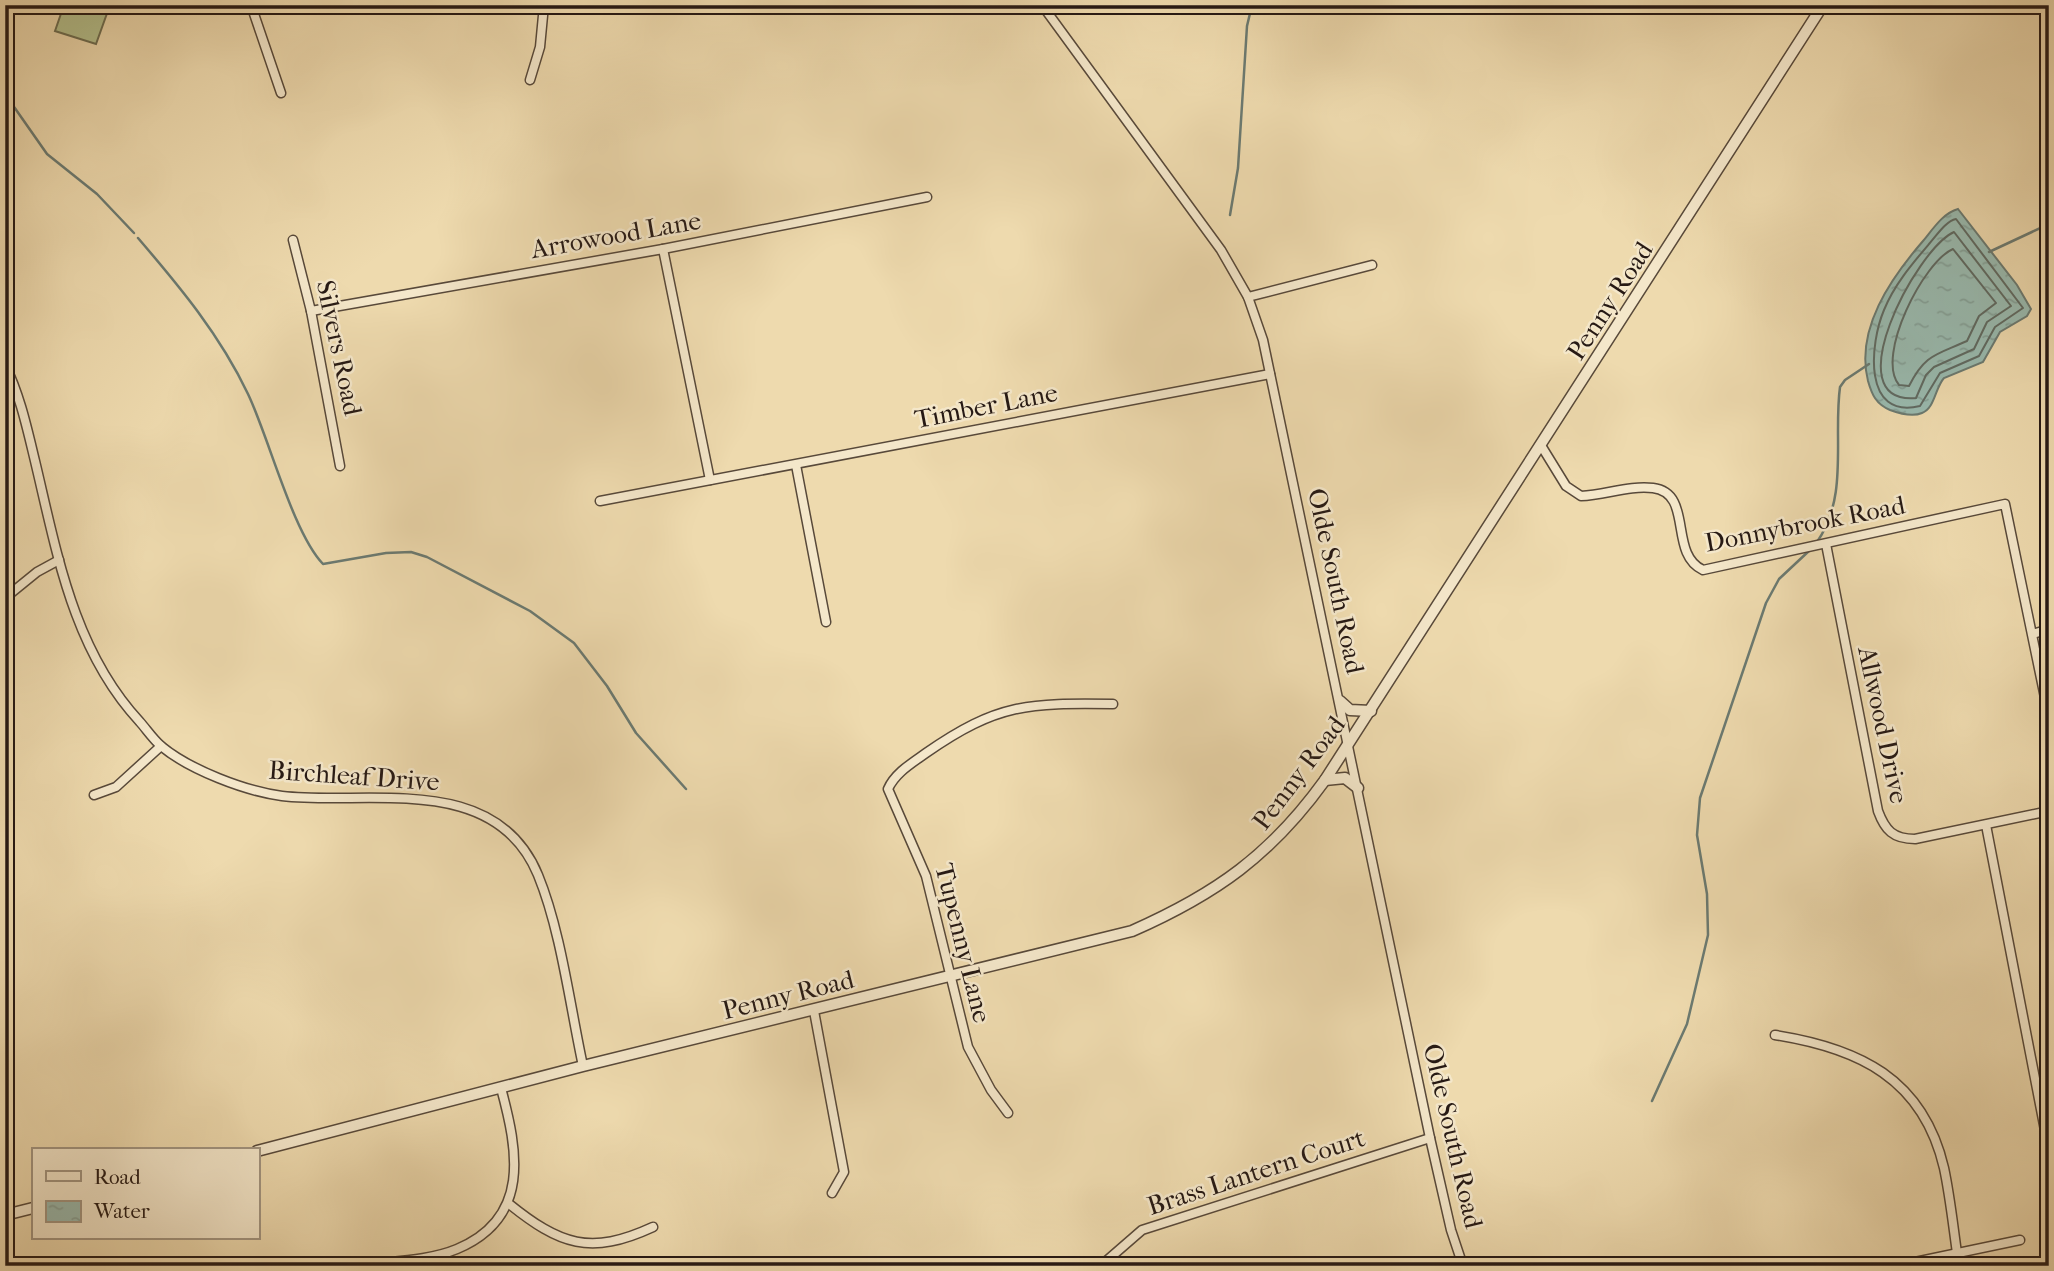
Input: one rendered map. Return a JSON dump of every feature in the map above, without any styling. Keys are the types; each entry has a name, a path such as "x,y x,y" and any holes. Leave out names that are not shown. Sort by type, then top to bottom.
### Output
{"street":[{"path":"251,5 281,93"},
{"path":"530,80 540,47 544,5"},
{"name":"Olde South Road","path":"1042,5 1221,250 1248,297 1270,374 1430,1139 1451,1230 1463,1266"},
{"name":"Penny Road","path":"259,1150 583,1066 1132,931 1183,909 1236,875 1275,842 1325,780 1542,447 1823,5"},
{"name":"Arrowood Lane","path":"311,311 663,249 927,197"},
{"name":"Silvers Road","path":"293,240 311,311 340,466"},
{"path":"663,249 710,480"},
{"path":"1248,297 1372,265"},
{"name":"Birchleaf Drive","path":"5,365 21,405 59,560 80,628 94,659 117,698 161,746 227,783 283,796 427,798 462,807 497,825 519,845 537,873 548,908 583,1066"},
{"name":"Timber Lane","path":"600,500 1270,374"},
{"name":"Donnybrook Road","path":"1542,447 1566,486 1581,496 1654,488 1668,494 1676,505 1686,554 1691,564 1703,570 2005,504 2033,634"},
{"path":"796,465 826,622"},
{"name":"Allwood Drive","path":"1826,544 1878,811 1885,829 1900,839 1915,839 2049,811"},
{"path":"5,598 37,572 59,560"},
{"path":"2049,629 2033,634 2049,717"},
{"path":"1340,701 1350,710 1371,711"},
{"name":"Tupenny Lane","path":"1008,1113 973,1061 918,853 888,789 892,780 956,733 992,714 1035,706 1113,704"},
{"path":"94,795 116,787 161,746"},
{"path":"1325,780 1345,778 1358,788"},
{"path":"1986,825 2049,1151"},
{"path":"814,1011 844,1172 832,1193"},
{"path":"1775,1035 1835,1048 1873,1064 1898,1084 1934,1139 1943,1167 1957,1253"},
{"path":"362,1265 425,1261 456,1250 476,1238 508,1203 516,1171 516,1148 501,1088"},
{"name":"Brass Lantern Court","path":"1104,1263 1142,1230 1430,1139"},
{"path":"508,1203 544,1231 577,1243 605,1244 653,1227"},
{"path":"5,1215 32,1208"},
{"path":"1896,1266 2020,1240"}],"green space":[{"path":"64,5 110,5 96,44 55,31"}],"water":[{"path":"1958,209 2017,285 2031,309 2027,316 2000,332 1983,362 1944,378 1930,407 1922,413 1914,415 1893,411 1878,402 1868,381 1865,362 1871,324 1899,271 1939,222"}],"waterway":[{"path":"1230,215 1238,168 1247,26 1252,5"},
{"path":"5,94 47,154 97,194 134,233"},
{"path":"1989,252 2049,224"},
{"path":"138,238 198,312 237,372 302,531 323,564 386,553 411,552 427,557 530,611 574,643 607,686 636,733 686,789"},
{"path":"1817,542 1827,524 1836,486 1840,387 1845,380 1869,364"},
{"path":"1652,1101 1687,1024 1708,935 1707,894 1697,835 1700,798 1766,603 1779,579 1810,550"}]}
